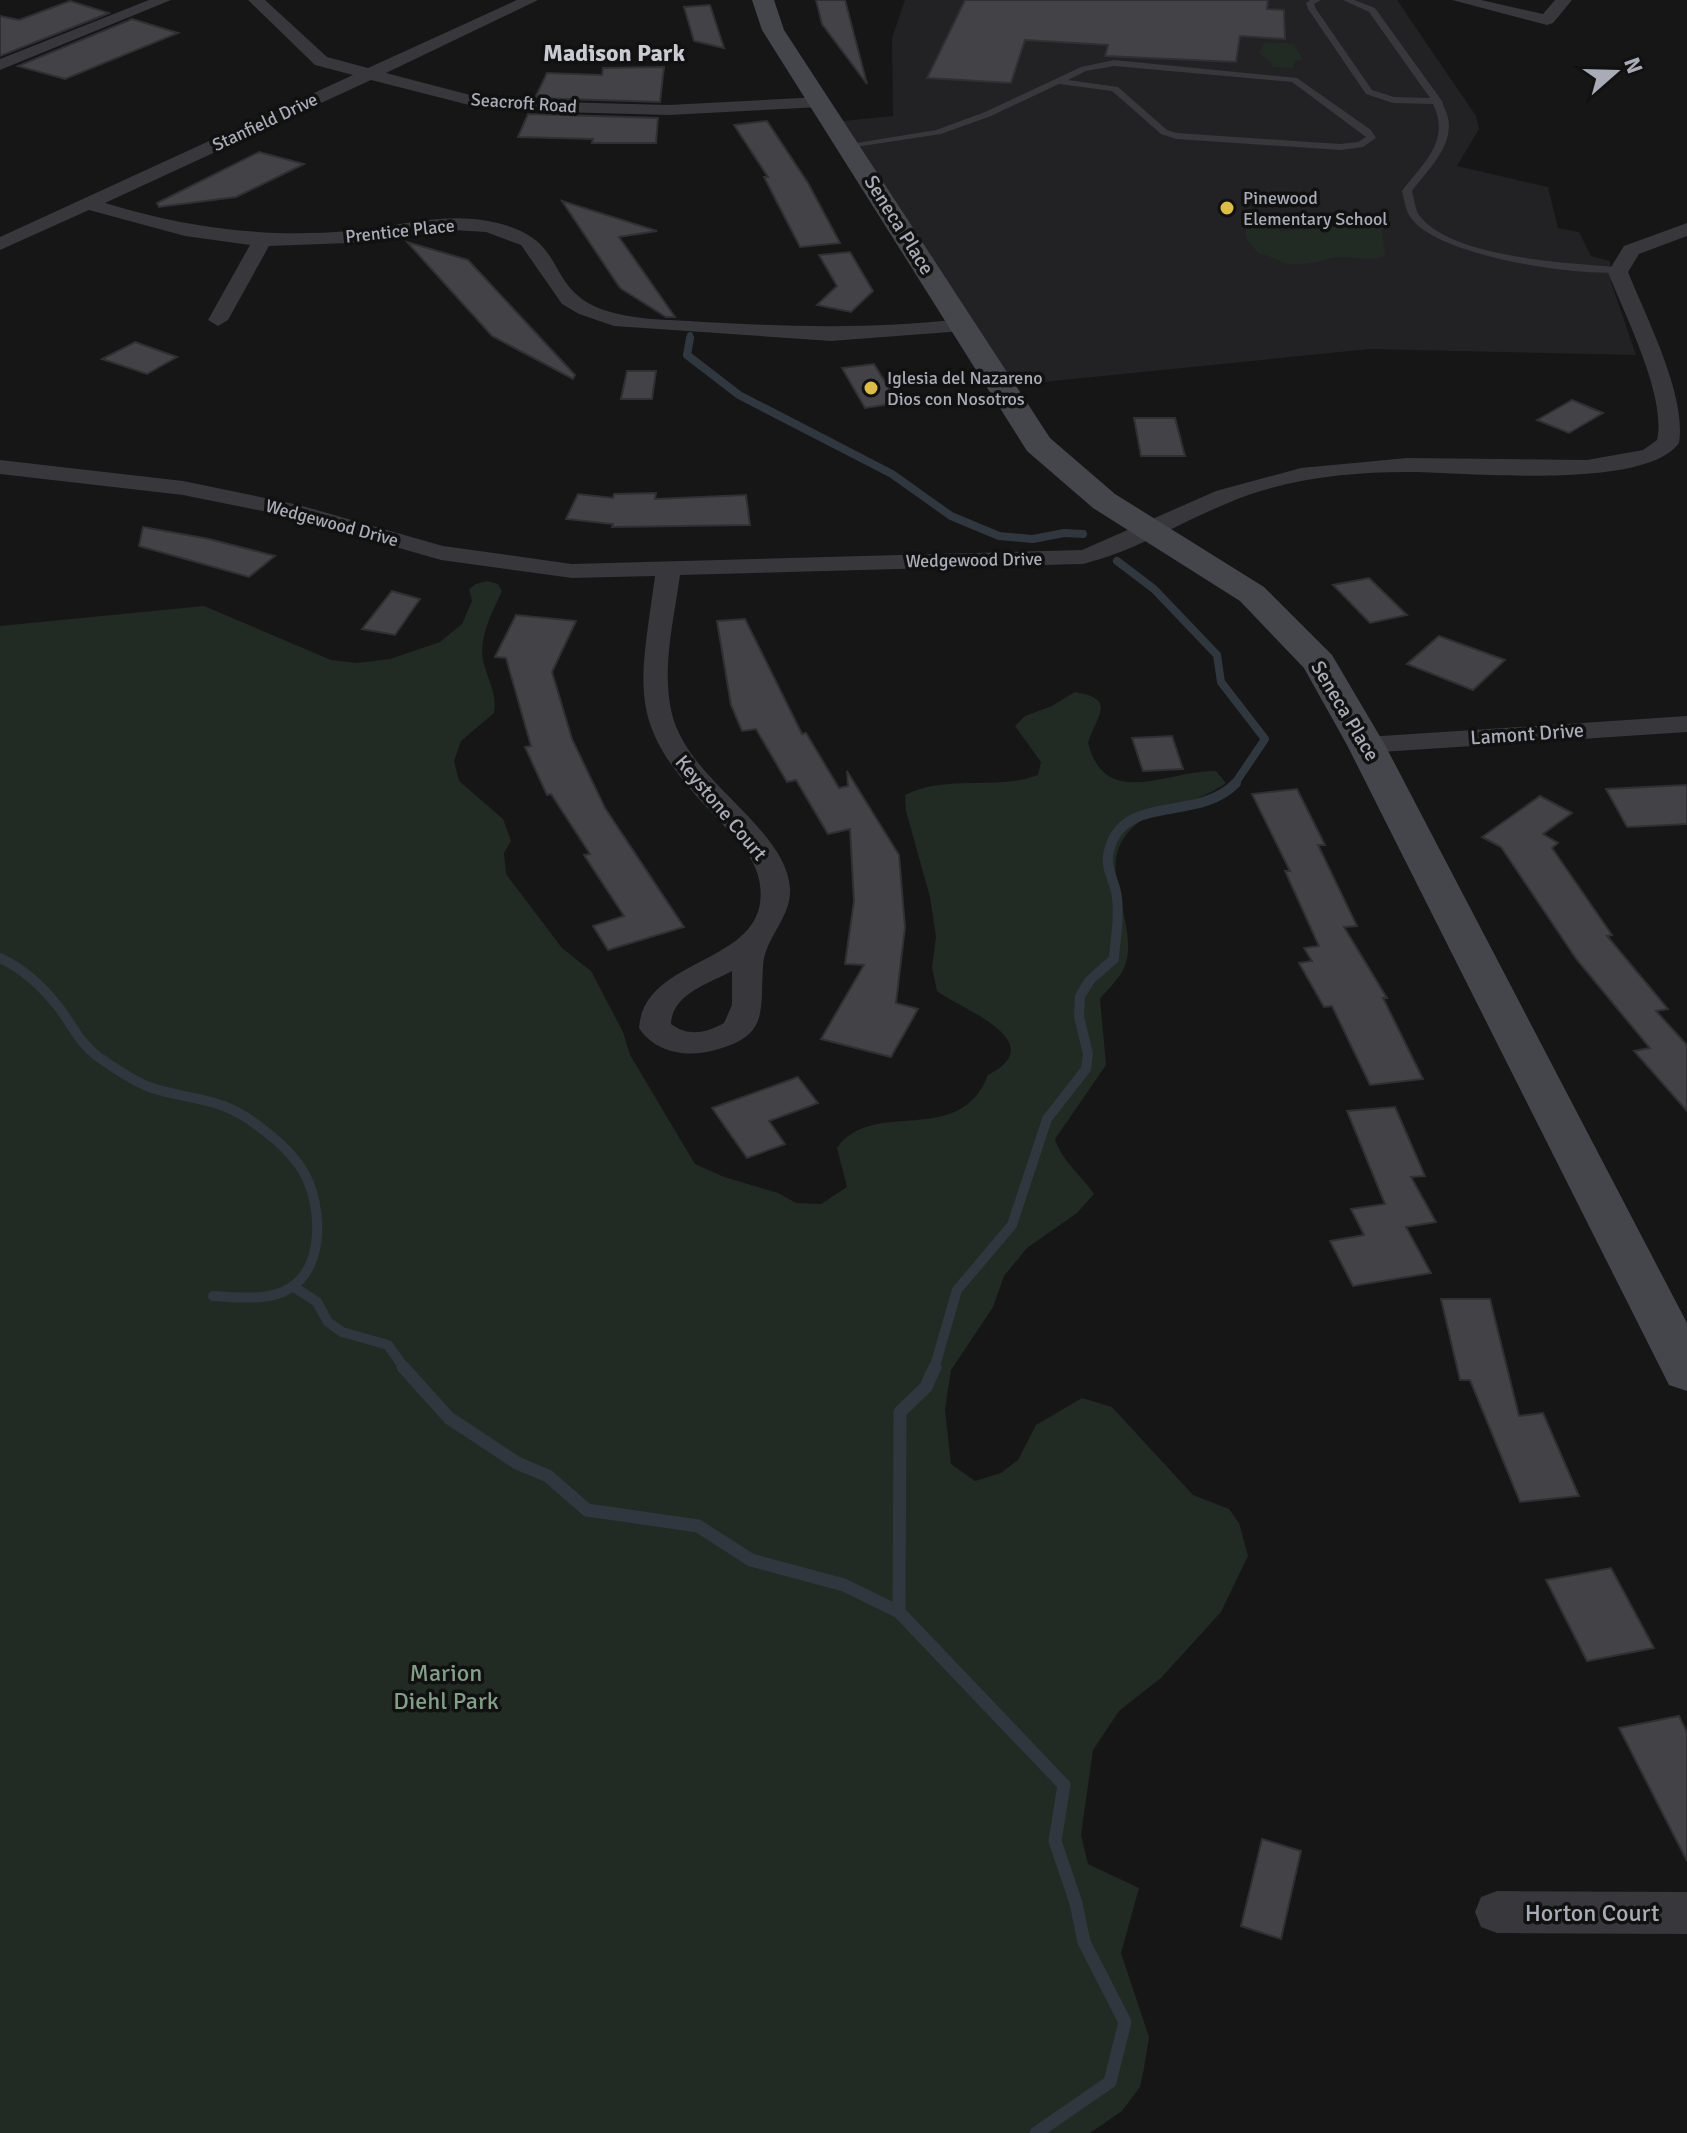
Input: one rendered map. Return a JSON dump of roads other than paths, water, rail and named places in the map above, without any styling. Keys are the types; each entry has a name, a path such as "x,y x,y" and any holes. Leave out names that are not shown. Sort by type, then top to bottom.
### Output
{"street":[{"path":"0,65 163,0"},
{"name":"Seacroft Road","path":"256,0 321,61 450,96 521,106 717,110 821,102"},
{"name":"Stanfield Drive","path":"0,244 530,0"},
{"name":"Seneca Place","path":"763,0 773,30 1038,444 1104,501 1235,581 1294,634 1339,693 1687,1371"},
{"path":"1460,0 1547,20 1564,0"},
{"name":"Prentice Place","path":"88,204 189,234 262,241 351,237 449,225 483,225 527,238 542,251 557,289 576,305 633,323 849,335 963,325"},
{"path":"1619,270 1631,250 1687,229"},
{"path":"218,320 262,241"},
{"name":"Wedgewood Drive","path":"0,467 183,488 256,502 441,553 495,563 572,571 668,571 940,558 1083,557 1113,549 1150,529 1246,488 1329,470 1410,465 1611,466 1654,455 1667,446 1673,434 1671,421 1619,270"},
{"name":"Keystone Court","path":"668,571 655,686 659,717 680,763 768,862 775,885 774,909 753,946"},
{"name":"Lamont Drive","path":"1366,745 1687,724"},
{"name":"Horton Court","path":"1497,1912 1687,1913"}],"lane":[{"path":"1347,0 1372,10 1438,101 1444,117 1442,141 1407,191 1408,203 1421,222 1449,240 1489,255 1534,264 1619,270"},
{"path":"1312,1 1369,92 1393,100 1438,101"},
{"path":"849,145 938,132 988,114 1089,66 1114,63 1287,79 1304,84 1368,132 1371,138 1360,145 1340,147 1176,136 1164,132 1115,89 1058,81"}],"waterway":[{"path":"689,340 690,335"},
{"path":"690,338 687,355 739,395 892,474 951,516 999,536 1033,539 1064,533 1083,534"},
{"path":"1117,561 1154,589 1217,655 1221,682 1265,739 1235,784"},
{"path":"934,1369 957,1290 1012,1225 1047,1119 1086,1069 1088,1054 1079,1016 1080,996 1090,980 1114,959 1118,906 1108,856 1115,836 1127,823 1143,815 1201,803 1235,784"},
{"path":"0,958 25,973 40,987 97,1056 149,1087 219,1104 246,1117 284,1148 303,1171 314,1200 317,1233 315,1250 302,1278 290,1288 272,1295 253,1298 213,1296"},
{"path":"294,1287 317,1302 328,1322 342,1332 388,1345 405,1369"},
{"path":"403,1367 449,1418 517,1463 548,1476 587,1510 698,1526 751,1560 844,1585 899,1612"},
{"path":"899,1612 900,1412 926,1387 935,1367"},
{"path":"899,1612 1064,1785 1055,1841 1076,1903 1084,1942 1125,2022 1110,2082 1036,2133"}],"place":[{"name":"Pinewood Elementary School","path":"1227,208"},
{"name":"Iglesia del Nazareno Dios con Nosotros","path":"871,388"}],"district":[{"name":"Madison Park","path":"614,53"}],"park label":[{"name":"Marion Diehl Park","path":"446,1687"}]}
